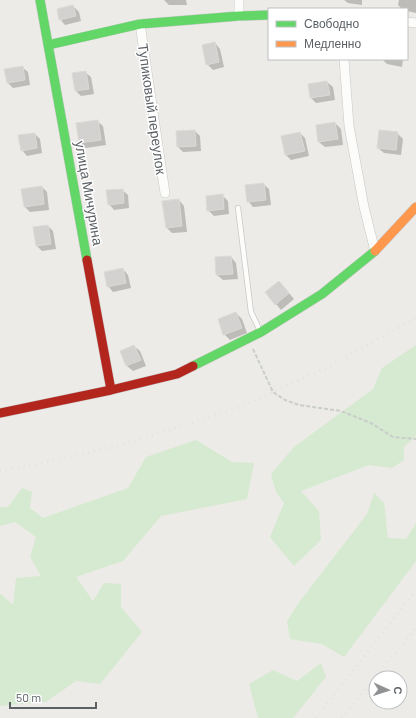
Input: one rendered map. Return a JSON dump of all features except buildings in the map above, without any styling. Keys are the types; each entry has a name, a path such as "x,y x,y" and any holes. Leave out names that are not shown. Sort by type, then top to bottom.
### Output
{"street":[{"name":"улица Мичурина","path":"40,0 111,390"},
{"path":"239,0 239,16"},
{"path":"48,45 140,24 268,15"},
{"name":"Тупиковый переулок","path":"140,24 165,193"},
{"path":"344,60 349,126 364,207 375,251"},
{"path":"0,413 111,390 177,374 248,339 322,294 347,275 375,251 416,207"}],"lane":[{"path":"238,208 251,312 261,332"}],"path":[{"path":"248,339 273,392 285,400 300,405 341,411 371,423 393,436 416,438"}],"green space":[{"path":"416,345 416,436 404,447 404,460 392,468 369,465 301,491 319,511 321,540 294,566 270,537 284,503 276,492 271,474 294,447 373,389 382,368"},
{"path":"196,440 232,462 254,463 247,499 161,516 123,561 76,577 93,601 104,583 121,584 121,607 142,632 100,684 76,681 46,702 0,706 0,595 1,594 13,605 16,578 41,576 30,557 36,537 15,522 0,526 0,507 8,507 22,488 32,492 30,508 43,518 128,488 146,457"},
{"path":"374,493 384,503 388,538 406,539 416,523 416,561 344,657 322,644 290,639 287,621 300,601 367,514"},
{"path":"321,663 326,677 293,718 258,718 249,684 273,670 297,681"}],"railway":[{"path":"0,471 97,451 141,439 240,407 326,368 416,318"},
{"path":"316,718 416,590"},
{"path":"342,718 416,628"}],"traffic: fast":[{"path":"40,0 87,260"},
{"path":"48,45 140,24 268,15"},
{"path":"193,366 261,332 322,294 375,251"}],"traffic: slow":[{"path":"375,251 416,207"}],"traffic: jam":[{"path":"87,260 111,390"},
{"path":"0,413 111,390 177,374 193,366"}]}
